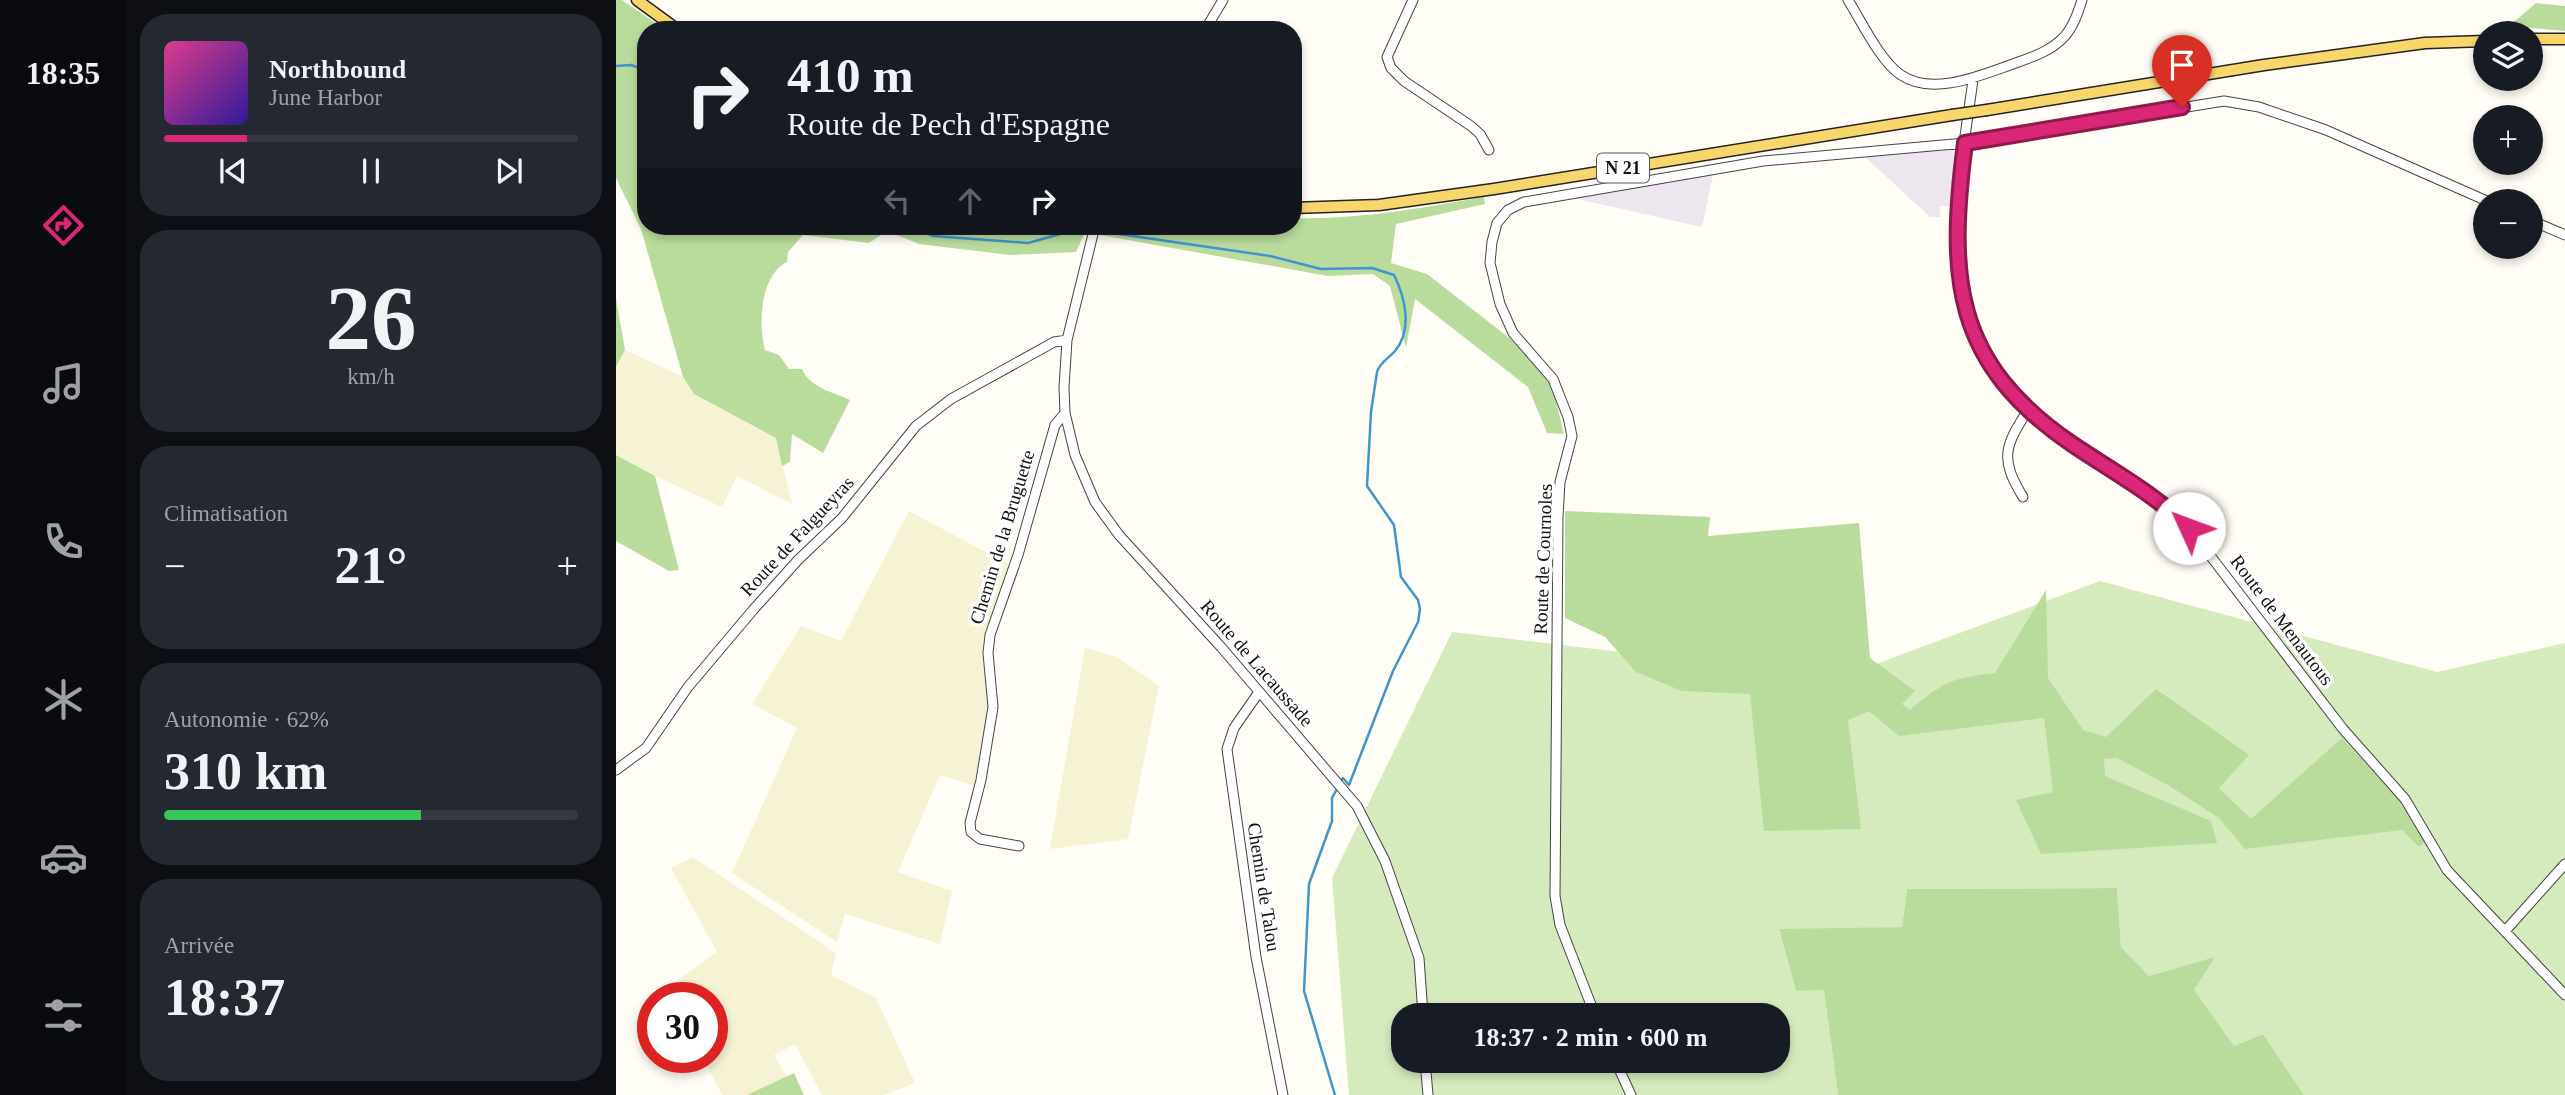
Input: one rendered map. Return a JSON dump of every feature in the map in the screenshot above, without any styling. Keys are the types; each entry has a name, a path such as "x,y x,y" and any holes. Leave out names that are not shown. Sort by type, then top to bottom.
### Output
{"main road":[{"path":"637,0 666,21"},
{"path":"2543,39 2565,39"},
{"name":"N 21","path":"1302,208 1379,205 2318,57 2424,43 2473,41"}],"street":[{"path":"1210,21 1223,0"},
{"path":"1413,0 1387,57 1391,68 1404,81 1480,134 1489,150"},
{"path":"1849,0 1888,63 1901,75 1918,83 1973,80 2046,52 2064,37 2082,0"},
{"name":"Route de Menautous","path":"1973,80 1957,206 1957,263 1965,307 1979,348 2005,386 2028,410 2068,441 2169,508 2189,528 2343,729 2405,799 2447,870 2565,995"},
{"name":"Route de Cournoles","path":"1590,1003 1560,925 1555,896 1558,517 1560,482 1572,436 1553,379 1514,333 1500,304 1490,264 1497,223 1507,210 1537,199 1763,162 1965,143 2224,101 2259,107 2326,130 2473,195"},
{"path":"2543,225 2565,234"},
{"name":"Route de Lacaussade","path":"1093,235 1067,340 1065,413 1074,456 1095,502 1119,535 1357,806 1385,860 1419,958 1422,1003"},
{"name":"Route de Falgueyras","path":"616,770 646,748 688,687 798,560 842,518 916,426 951,399 1054,342 1067,340"},
{"path":"2023,497 2015,485 2007,455 2011,436 2028,410"},
{"name":"Chemin de la Bruguette","path":"1019,846 980,839 971,832 970,823 981,780 993,707 988,653 990,635 1018,555 1055,425 1065,413"},
{"name":"Chemin de Talou","path":"1259,692 1234,728 1227,749 1256,957 1283,1095"},
{"path":"2506,930 2565,864"},
{"path":"1426,1073 1427,1095"},
{"path":"1621,1073 1630,1095"}],"shaded area":[{"path":"1954,149 1952,206 1940,206 1940,217 1930,217 1864,156"},
{"path":"1713,175 1702,227 1573,198"},
{"path":"625,350 683,377 694,394 776,438 792,504 737,476 722,507 616,455 616,367"},
{"path":"909,511 1010,565 983,645 988,707 974,786 940,775 898,872 952,891 940,944 845,914 837,942 732,873 797,728 752,704 801,626 841,641"},
{"path":"1085,648 1117,657 1159,686 1128,839 1050,849"},
{"path":"693,857 836,953 831,975 876,998 915,1083 884,1095 822,1095 795,1044 774,1055 787,1077 747,1095 722,1095 711,1073 728,1073 728,982 675,982 717,952 671,868"}],"green space":[{"path":"616,0 622,0 653,21 637,21 637,221 616,178"},
{"path":"2536,3 2565,6 2565,31 2543,29 2543,21 2515,21"},
{"path":"1484,197 1485,204 1396,224 1391,263 1427,274 1521,347 1552,384 1564,434 1547,433 1528,387 1415,299 1406,348 1390,286 1373,274 1328,276 1100,235 1302,235 1302,218 1365,215"},
{"path":"643,235 803,235 788,252 787,262 778,268 766,289 762,315 763,340 765,350 779,355 789,369 802,369 816,385 850,400 823,453 792,434 790,462 782,466 776,438 694,394 683,377"},
{"path":"803,235 881,235 869,243"},
{"path":"897,235 1084,235 1076,252 1010,255 919,244"},
{"path":"616,299 625,350 616,367"},
{"path":"616,455 655,476 679,570 669,571 616,541"},
{"path":"1565,511 1710,517 1708,536 1859,523 1870,658 1915,691 1902,704 1910,710 1948,683 1995,673 2046,590 2048,678 2083,730 2106,737 2156,689 2249,755 2219,788 2251,819 2342,738 2402,803 2426,841 2419,847 2402,830 2245,849 2219,818 2168,785 2117,758 2104,759 2105,776 2211,821 2217,843 2041,854 2016,800 2053,792 2044,718 1899,736 1869,711 1848,720 1861,829 1764,831 1750,694 1682,691 1636,672 1605,637 1565,618"},
{"path":"2100,581 2437,672 2565,643 2565,1095 2304,1095 2263,1034 2234,1046 2193,990 2214,958 2149,976 2121,947 2117,888 1907,889 1902,927 1779,930 1796,991 1824,989 1838,1095 1349,1095 1332,878 1452,632 1838,678"},
{"path":"2117,888 2121,947 2149,976 2215,957 2194,990 2234,1046 2263,1034 2304,1095 1838,1095 1824,990 1796,991 1779,929 1902,927 1907,889"},
{"path":"794,1073 804,1095 747,1095"}],"waterway":[{"path":"616,66 637,67"},
{"path":"931,235 1028,243 1057,235"},
{"path":"1126,235 1270,256 1321,269 1372,268 1394,275 1398,284 1404,303 1404,333 1401,343 1380,365 1377,372 1371,412 1367,486 1394,525 1401,577 1418,600 1420,609 1418,622 1393,671 1349,785 1343,778 1341,781"},
{"path":"1335,1095 1304,991 1309,884 1332,821 1332,798 1338,787"}],"route":[{"path":"2182,107 1965,143 1957,206 1957,263 1965,307 1979,348 2005,386 2028,410 2068,441 2169,508 2189,528"}]}
